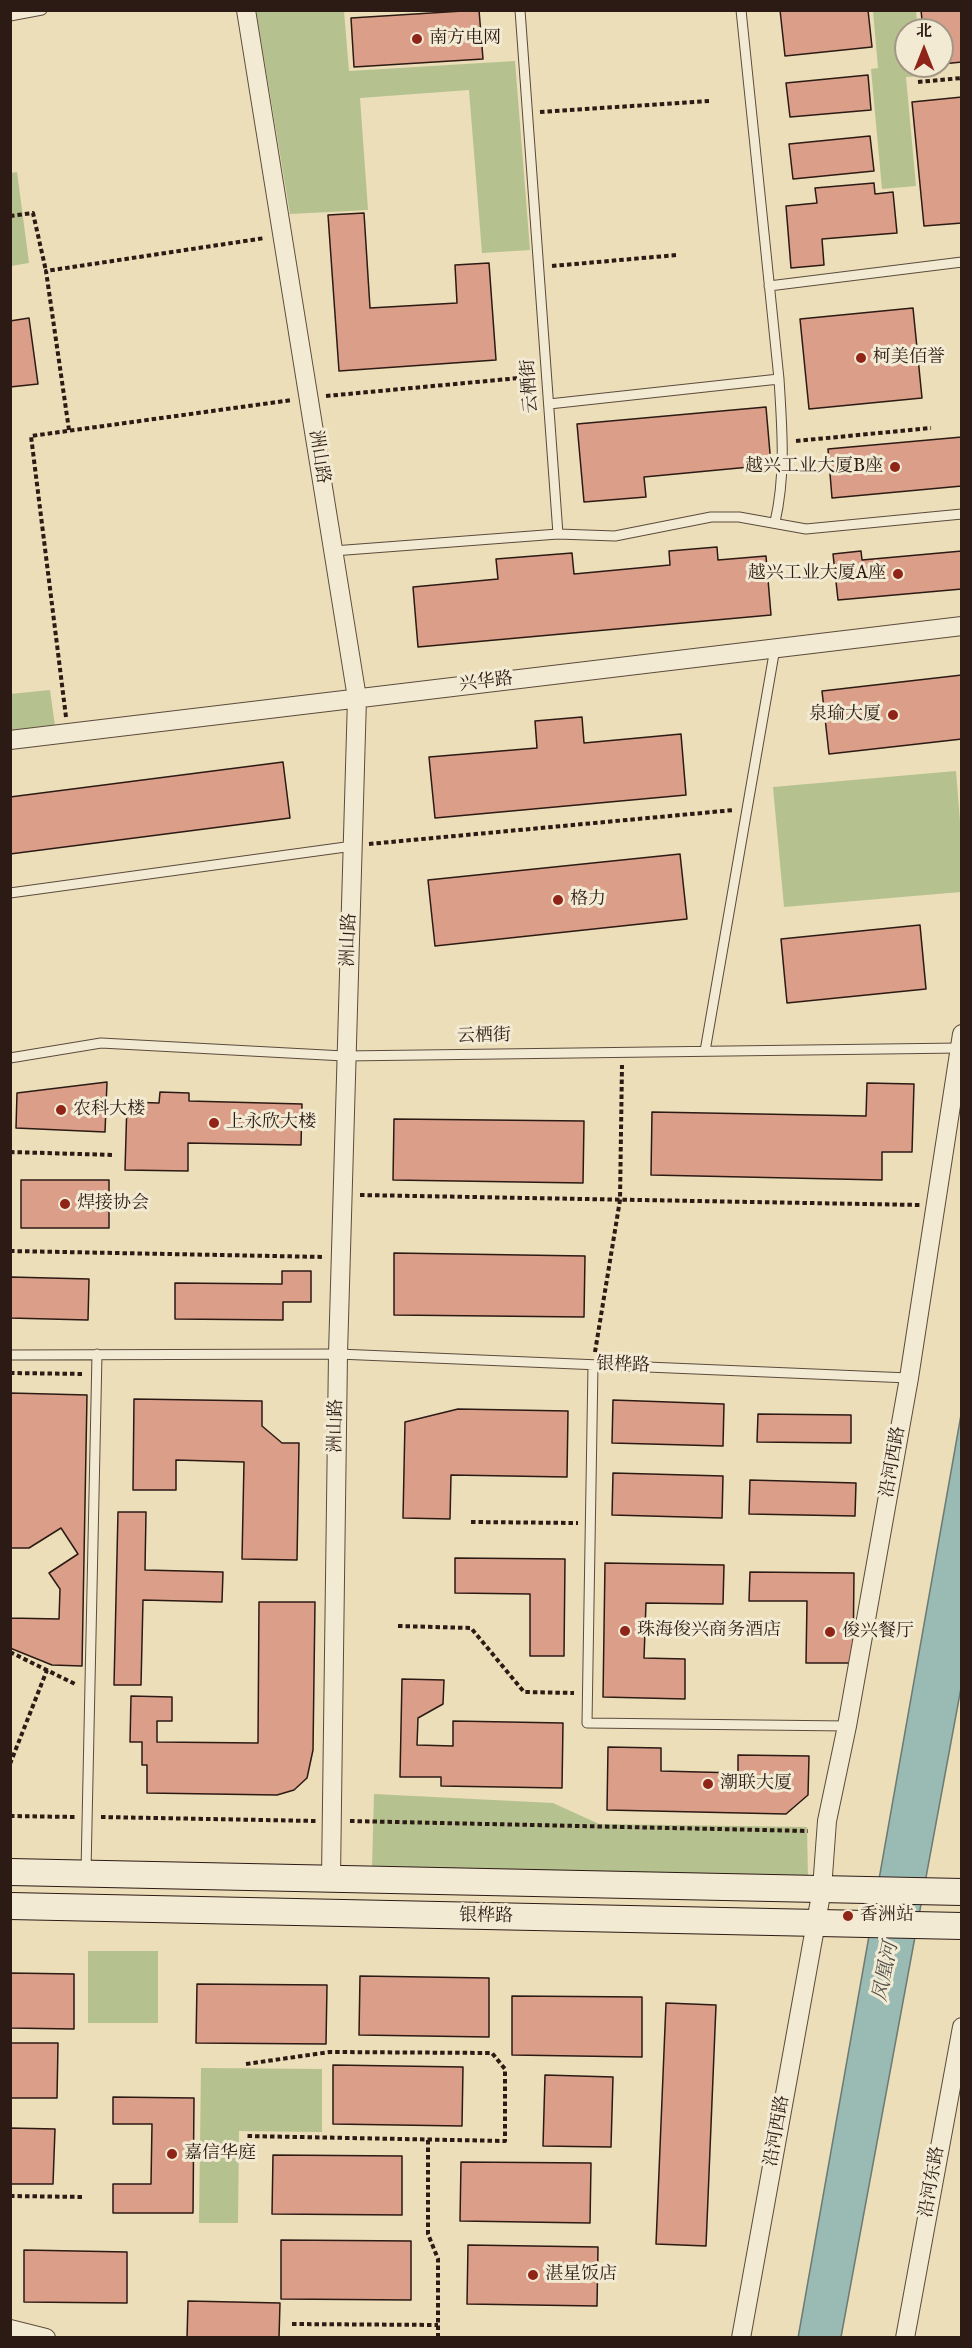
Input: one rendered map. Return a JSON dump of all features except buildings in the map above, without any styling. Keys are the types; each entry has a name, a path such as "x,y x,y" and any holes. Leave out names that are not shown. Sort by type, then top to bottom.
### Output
{"main road":[{"name":"银桦路","path":"10,1872 962,1892"},
{"name":"银桦路","path":"10,1906 962,1926"}],"street":[{"name":"洲山路","path":"246,10 357,698 338,1354 331,1878"},
{"name":"兴华路","path":"10,740 962,626"},
{"name":"沿河西路","path":"741,2337 822,1889 826,1832 909,1378 961,1041"},
{"name":"沿河东路","path":"905,2337 962,2027"},
{"path":"10,2329 46,2337"}],"lane":[{"path":"10,16 42,10"},
{"name":"云栖街","path":"520,10 558,534"},
{"path":"741,10 779,379 783,442 782,492 775,522"},
{"path":"769,286 962,262"},
{"path":"549,404 779,379"},
{"path":"333,551 558,534 615,536 711,517 739,517 806,529 962,514"},
{"path":"705,1051 776,648"},
{"path":"10,893 353,846"},
{"name":"云栖街","path":"10,1058 101,1043 347,1056 705,1051 961,1041"},
{"path":"86,1873 97,1354"},
{"name":"银桦路","path":"10,1355 338,1354 909,1378"},
{"path":"593,1365 587,1723 847,1726"}],"path":[{"path":"918,82 962,78"},
{"path":"528,113 709,101"},
{"path":"10,216 33,213 46,271 69,430"},
{"path":"46,271 282,235"},
{"path":"539,267 677,255"},
{"path":"68,733 31,436 308,398 530,377"},
{"path":"783,442 931,428"},
{"path":"353,846 747,809"},
{"path":"593,1365 620,1200 622,1052"},
{"path":"10,1152 116,1155"},
{"path":"343,1195 935,1206"},
{"path":"10,1251 341,1257"},
{"path":"10,1373 96,1374"},
{"path":"471,1522 590,1523"},
{"path":"398,1626 471,1628 524,1692 587,1693"},
{"path":"10,1652 89,1691"},
{"path":"10,1764 47,1670"},
{"path":"10,1816 826,1832"},
{"path":"246,2064 330,2052 492,2053 505,2069 505,2141 248,2136"},
{"path":"428,2140 428,2234 438,2259 438,2337"},
{"path":"10,2196 86,2197"},
{"path":"292,2324 438,2325"}],"green space":[{"path":"256,11 344,11 349,71 515,61 530,250 482,253 469,90 360,98 368,210 290,214"},
{"path":"873,11 916,11 917,18 894,18 894,78 906,78 916,186 882,189 871,69 878,68"},
{"path":"17,172 29,263 11,266 11,173"},
{"path":"50,690 55,726 11,732 10,694"},
{"path":"956,771 961,834 961,892 784,907 773,787"},
{"path":"374,1794 553,1803 599,1824 807,1827 808,1879 372,1867"},
{"path":"88,1951 158,1951 158,2023 88,2023"},
{"path":"201,2068 322,2069 322,2132 239,2131 238,2223 199,2223"}],"water":[{"name":"凤凰河","path":"961,1415 961,1688 841,2337 798,2338"}],"place":[{"name":"南方电网","path":"417,39"},
{"name":"柯美佰誉","path":"861,358"},
{"name":"越兴工业大厦B座","path":"895,467"},
{"name":"越兴工业大厦A座","path":"898,574"},
{"name":"泉瑜大厦","path":"893,715"},
{"name":"格力","path":"558,900"},
{"name":"农科大楼","path":"61,1110"},
{"name":"上永欣大楼","path":"214,1123"},
{"name":"焊接协会","path":"65,1204"},
{"name":"珠海俊兴商务酒店","path":"625,1631"},
{"name":"俊兴餐厅","path":"830,1632"},
{"name":"潮联大厦","path":"708,1784"},
{"name":"香洲站","path":"848,1916"},
{"name":"嘉信华庭","path":"172,2154"},
{"name":"湛星饭店","path":"533,2275"}]}
